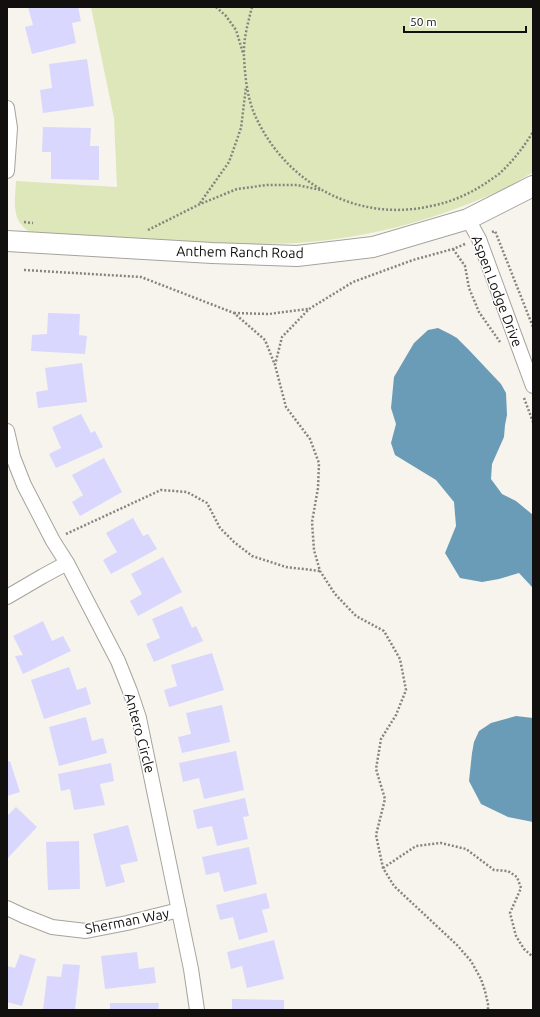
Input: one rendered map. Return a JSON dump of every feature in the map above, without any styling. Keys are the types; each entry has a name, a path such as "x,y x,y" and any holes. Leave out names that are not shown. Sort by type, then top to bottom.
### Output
{"street":[{"path":"7,108 10,128 7,171"},
{"name":"Anthem Ranch Road","path":"7,241 212,253 297,256 373,247 468,220 533,186"},
{"name":"Aspen Lodge Drive","path":"468,220 478,239 527,389"},
{"name":"Antero Circle","path":"7,431 13,457 24,485 118,661 139,718 192,969 197,1010"},
{"path":"7,597 67,563"},
{"name":"Sherman Way","path":"7,908 52,927 86,931 180,910"}],"path":[{"path":"216,7 226,16 236,30 244,56"},
{"path":"200,204 229,162 241,128 246,85 244,56 247,27 252,7"},
{"path":"246,85 254,113 267,139 285,162 307,181 323,191 332,196 360,206 388,210 418,210 446,203 473,191 498,175 518,154 533,132"},
{"path":"144,232 200,204 237,189 267,185 297,185 323,191"},
{"path":"24,222 38,223"},
{"path":"275,365 282,337 309,309 353,282 413,260 453,249 495,231 533,327"},
{"path":"453,249 465,266 469,288 479,312 504,348"},
{"path":"24,270 141,277 234,313 269,314 309,309"},
{"path":"234,313 265,340 275,365 286,407 310,439 319,463 318,488 312,522 314,550 320,571 335,594 356,616 384,631 400,659 406,690 396,715 381,739 376,769 385,799 376,835 383,868 394,886 457,945 471,961 481,979 488,1004 488,1010"},
{"path":"527,389 533,422"},
{"path":"53,541 161,490 187,492 207,503 220,528 234,542 252,556 286,567 320,571"},
{"path":"383,868 416,846 441,843 466,849 494,870 508,871 517,877 521,888 510,913 516,936 524,948 533,957"}],"green space":[{"path":"91,7 533,7 533,172 501,190 455,209 384,230 334,239 278,244 247,244 34,234 26,229 17,218 15,205 16,181 117,187 114,118"}],"water":[{"path":"438,328 457,338 501,384 506,393 507,415 504,437 492,464 491,479 502,494 516,501 533,515 533,588 519,573 482,582 460,578 445,553 456,526 454,502 436,480 395,455 391,443 396,424 391,408 394,377 414,343 428,330"},
{"path":"516,716 533,718 533,822 508,817 481,804 469,781 474,742 479,731 491,723"}],"building":[{"path":"28,7 78,7 81,21 72,23 76,43 32,54 25,27 33,25"},
{"path":"87,59 94,106 43,113 40,90 52,88 49,64"},
{"path":"43,127 91,128 90,146 99,146 99,180 51,179 51,152 42,152"},
{"path":"48,313 80,314 79,335 87,336 85,354 31,351 32,335 47,334"},
{"path":"82,363 87,402 38,408 36,392 48,390 45,368"},
{"path":"81,414 91,433 95,431 103,447 56,468 49,454 61,448 52,427"},
{"path":"104,458 122,492 80,516 72,502 83,495 72,475"},
{"path":"133,518 143,536 148,534 157,549 111,574 103,560 117,552 106,533"},
{"path":"163,557 182,592 138,616 130,601 142,594 131,574"},
{"path":"182,606 192,628 196,626 203,641 154,662 146,644 160,638 152,619"},
{"path":"43,621 52,641 63,636 71,651 23,674 15,656 23,655 13,636"},
{"path":"212,653 224,690 169,707 164,690 177,686 171,665"},
{"path":"69,667 77,690 86,687 91,704 44,719 31,680"},
{"path":"222,705 230,742 182,753 178,737 191,734 186,713"},
{"path":"86,717 92,741 103,738 107,753 59,766 49,727"},
{"path":"236,751 244,790 204,799 199,778 183,782 179,763"},
{"path":"10,761 20,792 7,796 7,762"},
{"path":"111,763 114,781 100,784 105,805 74,810 70,789 61,791 58,774"},
{"path":"245,798 249,816 243,817 248,839 217,846 212,826 197,829 193,810"},
{"path":"16,807 37,827 7,859 7,816"},
{"path":"128,825 138,861 120,865 125,882 106,887 93,834"},
{"path":"79,841 80,889 48,890 46,842"},
{"path":"249,847 257,884 224,892 219,872 206,875 202,857"},
{"path":"266,893 270,908 262,910 268,932 239,940 233,917 220,920 216,905"},
{"path":"274,940 284,979 247,988 242,966 231,969 227,952"},
{"path":"137,952 139,969 154,967 156,983 105,989 101,956"},
{"path":"20,954 36,959 22,1006 7,1002 7,966 15,968"},
{"path":"63,964 80,965 75,1010 43,1010 47,976 61,977"},
{"path":"232,999 284,1000 284,1010 232,1010"},
{"path":"110,1003 159,1003 158,1010 110,1010"}]}
